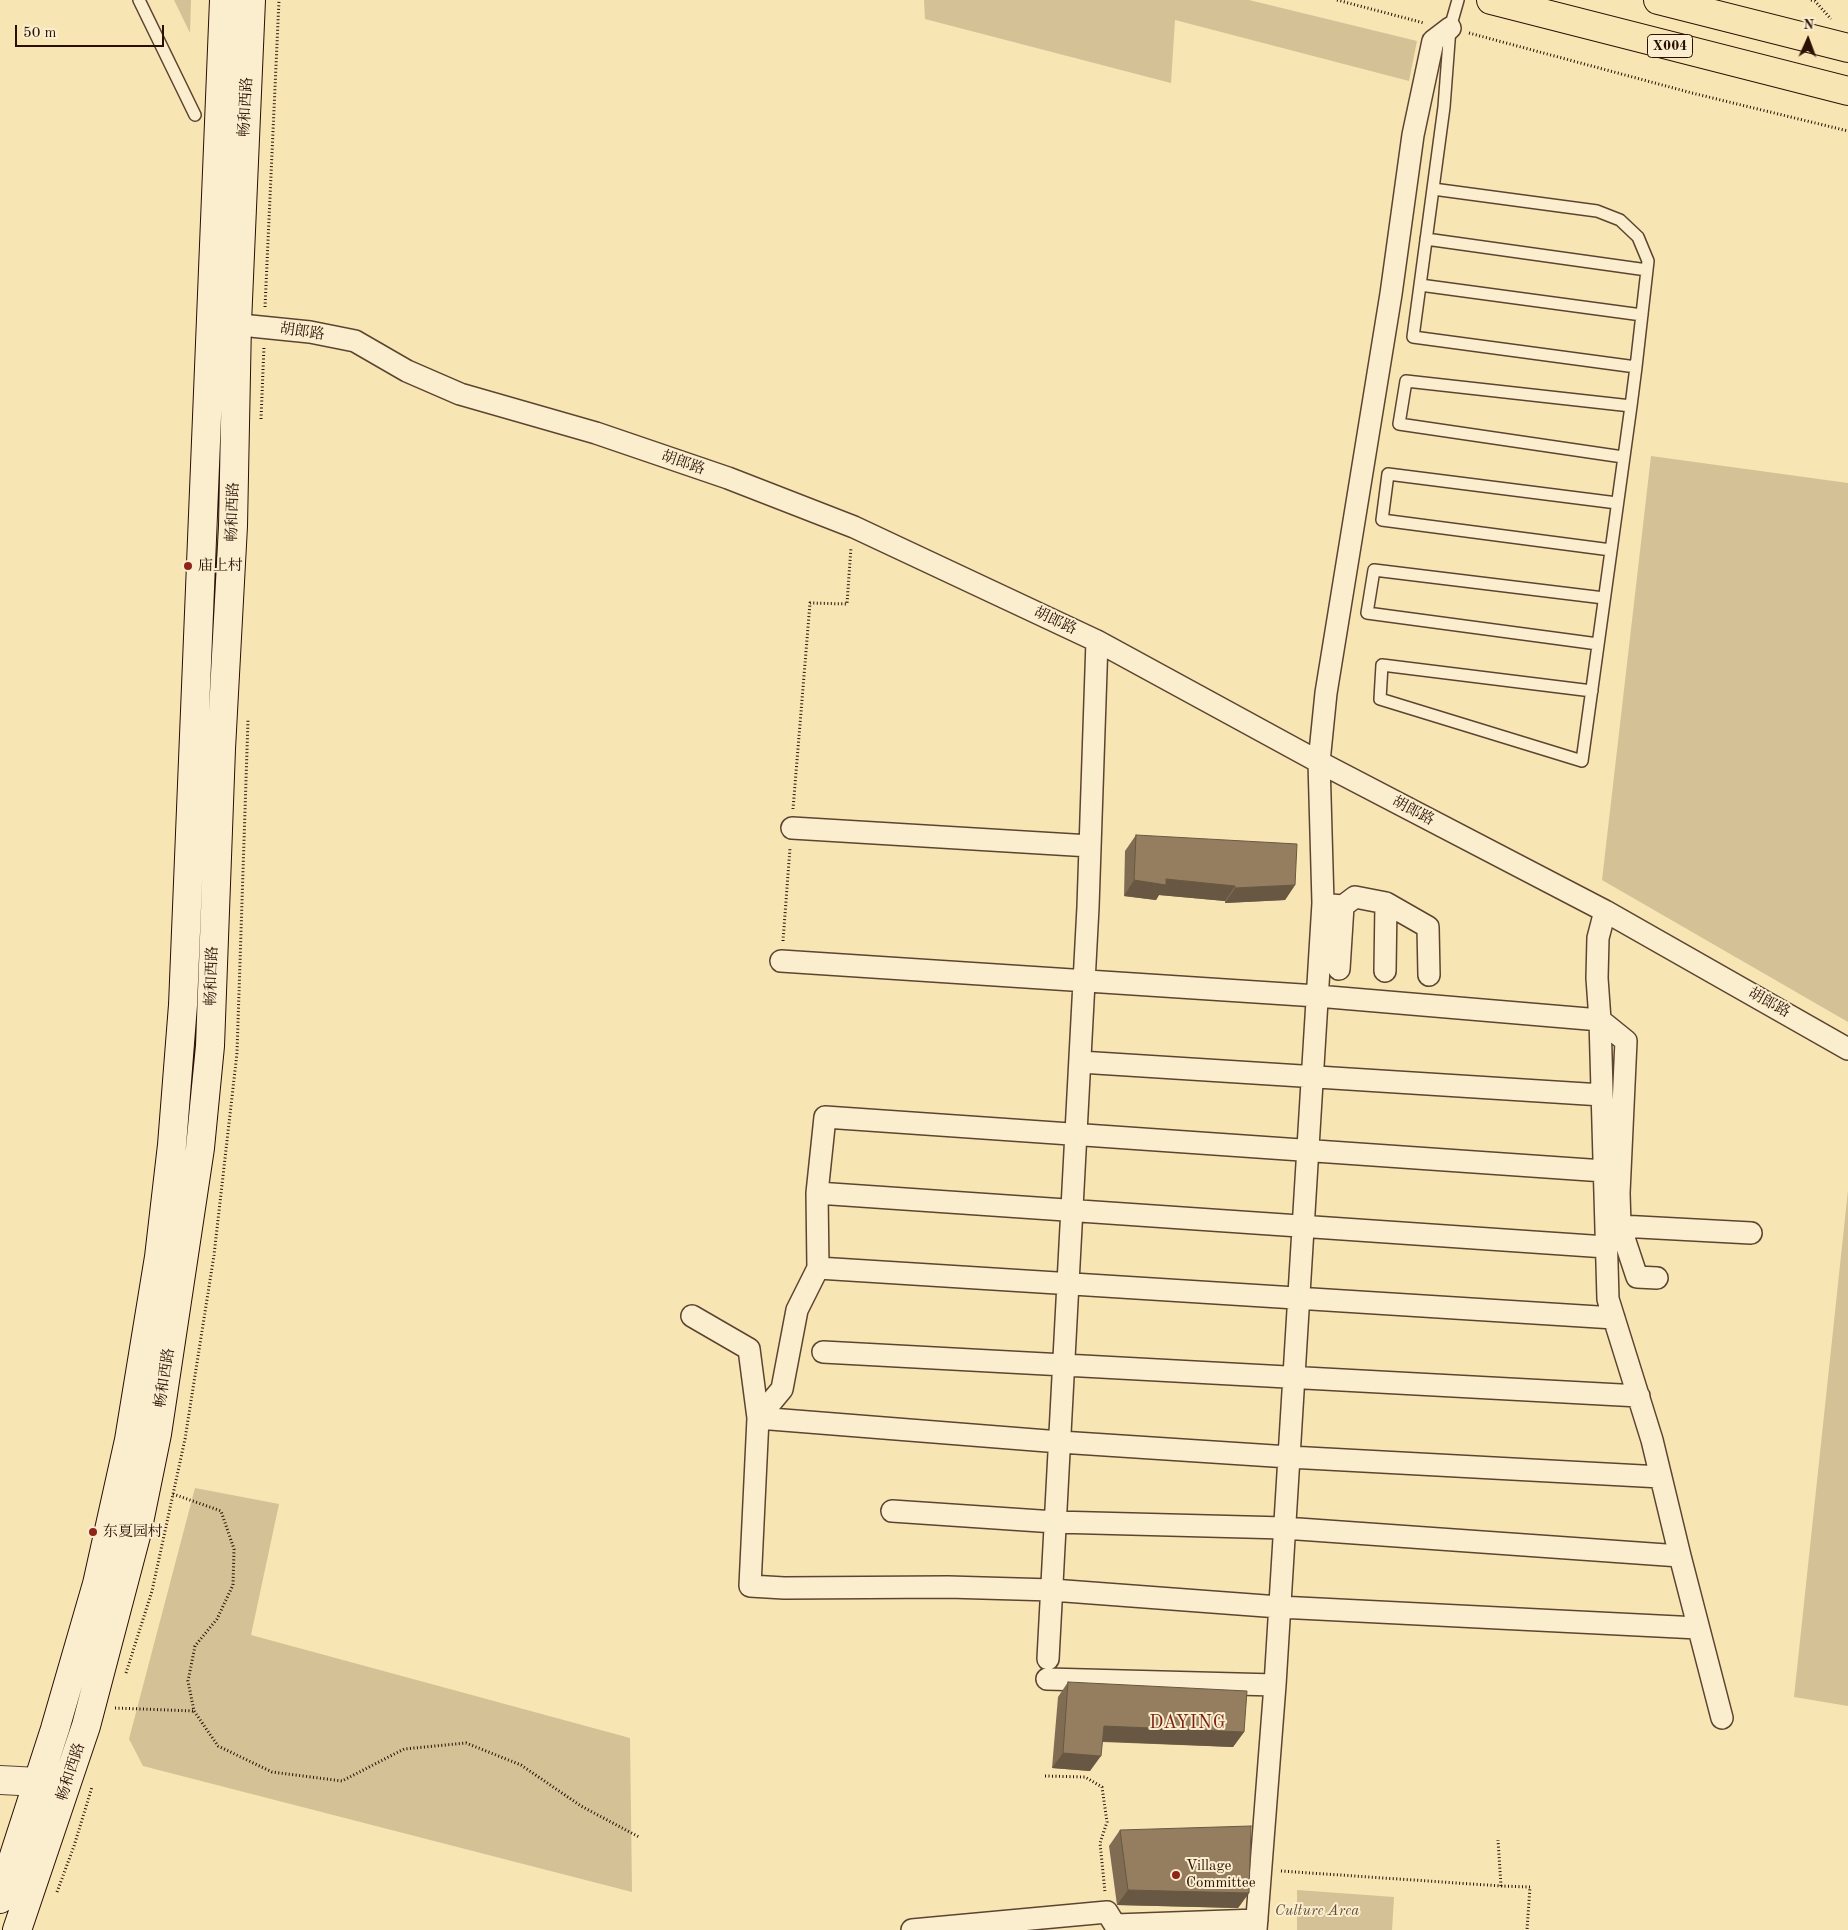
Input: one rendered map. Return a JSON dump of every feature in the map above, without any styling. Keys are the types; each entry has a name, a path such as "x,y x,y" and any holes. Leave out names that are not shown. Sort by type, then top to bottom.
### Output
{"main road":[{"name":"畅和西路","path":"17,1930 86,1726 137,1532 157,1434 200,1148 210,1046 221,749 233,526 224,323 224,0"},
{"name":"畅和西路","path":"0,1898 55,1729 97,1584 129,1440 160,1258 172,1145 183,1005 224,323 251,0"},
{"name":"X004","path":"1491,0 1848,92"},
{"path":"1658,0 1848,48"},
{"path":"0,1780 38,1782 65,1788"}],"street":[{"path":"1339,969 1319,762 1326,693 1389,303 1413,135 1433,41 1450,28"},
{"name":"胡郎路","path":"224,323 310,332 354,340 407,370 460,394 606,437 728,478 854,527 1097,641 1319,762 1605,911 1848,1048"},
{"path":"1097,641 1084,981 1048,1669 1275,1685"},
{"path":"792,828 1090,846"},
{"path":"1333,905 1355,897 1386,903 1428,927 1429,976"},
{"path":"1385,971 1386,903"},
{"path":"912,1930 1107,1912 1115,1925 1256,1925 1275,1685 1317,996 1333,905"},
{"path":"1605,911 1598,938 1597,978 1600,1020 1608,1299 1652,1440 1722,1718"},
{"path":"781,961 1317,996 1600,1020 1626,1041 1619,1193 1620,1226 1637,1277 1656,1278"},
{"path":"1080,1062 1602,1095"},
{"path":"758,1418 782,1389 797,1310 818,1268 817,1193 825,1117 1604,1171"},
{"path":"817,1193 1606,1247"},
{"path":"1620,1226 1750,1232"},
{"path":"818,1268 1614,1318"},
{"path":"692,1316 749,1349 758,1418 750,1586 784,1588 948,1587 1052,1590 1279,1607 1698,1628"},
{"path":"823,1352 1639,1396"},
{"path":"758,1418 1060,1442 1289,1457 1661,1477"},
{"path":"892,1511 1055,1522 1284,1528 1680,1556"}],"lane":[{"path":"139,0 195,115"},
{"path":"1458,0 1450,28 1444,107 1413,337 1636,367"},
{"path":"1433,189 1597,211 1620,220 1638,237 1648,261 1631,406 1617,503 1611,550 1604,598 1592,690 1582,761 1380,699 1382,665 1592,690"},
{"path":"1426,239 1647,270"},
{"path":"1420,285 1642,315"},
{"path":"1624,457 1399,424 1406,381 1631,406"},
{"path":"1611,550 1382,520 1388,474 1617,503"},
{"path":"1598,644 1367,614 1374,570 1604,598"}],"path":[{"path":"1337,0 1848,131"},
{"path":"781,961 810,603 847,604 854,527"},
{"path":"173,1494 221,1512 234,1549 233,1585 216,1619 195,1646 188,1681 194,1711 218,1746 272,1772 342,1781 404,1750 466,1743 521,1766 581,1806 639,1836"},
{"path":"115,1708 194,1711"},
{"path":"1044,1776 1084,1777 1102,1787 1107,1822 1100,1843 1107,1912"},
{"path":"1498,1840 1500,1886"},
{"path":"1261,1869 1530,1887 1527,1930"}],"green space":[{"path":"174,0 191,0 190,33"},
{"path":"924,0 1249,0 1417,41 1409,81 1175,20 1171,83 925,19"},
{"path":"1651,456 1848,483 1848,1022 1602,880"},
{"path":"1848,1190 1848,1706 1794,1697"},
{"path":"195,1488 279,1504 251,1635 630,1738 632,1892 143,1766 129,1739"},
{"name":"Culture Area","path":"1297,1890 1394,1897 1392,1930 1297,1930"}],"building":[{"path":"1136,835 1297,844 1295,885 1235,888 1235,886 1166,879 1166,885 1134,880"},
{"path":"1068,1682 1247,1691 1244,1732 1104,1726 1101,1756 1063,1753"},
{"name":"Village Committee","path":"1251,1826 1249,1893 1128,1890 1120,1830"}],"place":[{"name":"庙上村","path":"188,566"},
{"name":"东夏园村","path":"93,1532"},
{"name":"Village Committee","path":"1176,1875"}],"district":[{"name":"DAYING","path":"1188,1723"}]}
